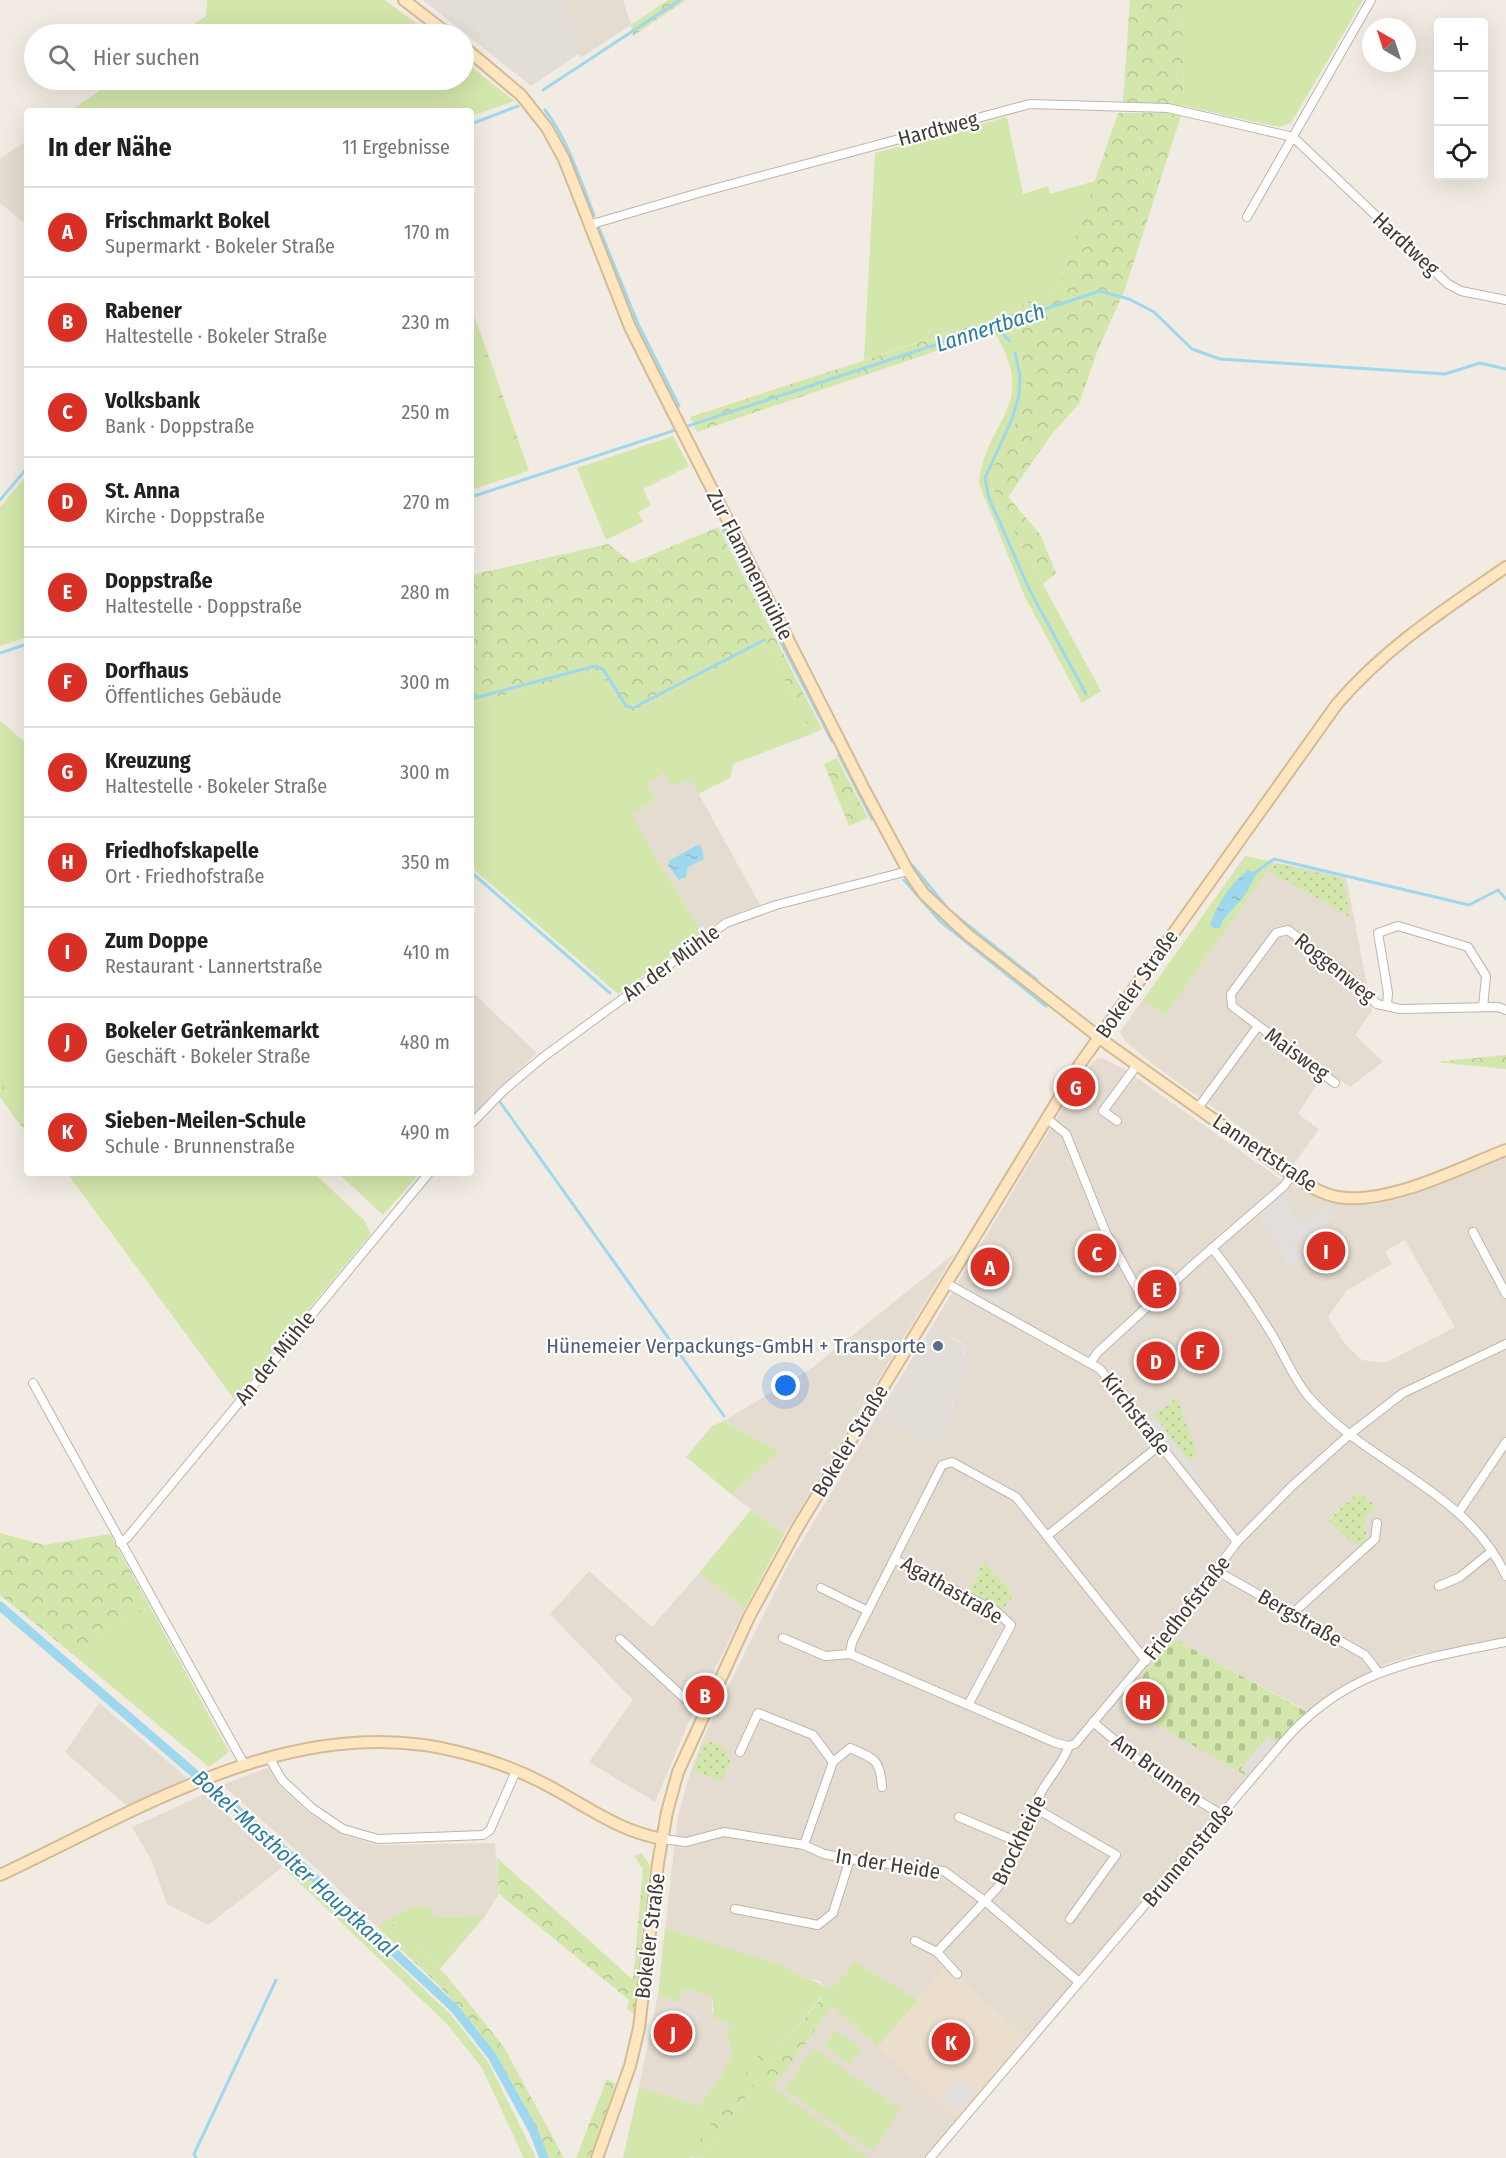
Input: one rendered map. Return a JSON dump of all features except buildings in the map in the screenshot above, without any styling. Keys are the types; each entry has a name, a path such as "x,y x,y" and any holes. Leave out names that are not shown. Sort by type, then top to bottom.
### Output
{"street":[{"path":"404,0 435,24"},
{"path":"1248,217 1371,0"},
{"name":"Zur Flammenmühle","path":"474,55 521,94 547,128 564,159 630,327 908,871 934,906 1099,1037"},
{"name":"Hardtweg","path":"589,225 702,192 1030,104 1168,108 1293,137 1448,284 1461,291 1506,300"},
{"name":"Bokeler Straße","path":"597,2158 627,2075 639,2028 663,1839 678,1772 703,1715 777,1563 1046,1118 1099,1037 1337,704 1364,673 1395,645 1506,567"},
{"name":"An der Mühle","path":"474,1121 502,1091 542,1058 726,923 776,905 908,871"},
{"path":"1388,1005 1378,933 1398,926 1468,947 1486,976 1484,1007"},
{"name":"Roggenweg","path":"1258,1026 1232,1006 1231,994 1276,933 1283,930 1288,930 1347,975 1377,1004 1400,1009 1498,1007 1506,1010"},
{"path":"1198,1108 1258,1026"},
{"name":"Maisweg","path":"1258,1026 1335,1083"},
{"name":"Lannertstraße","path":"1099,1037 1292,1175 1331,1195 1371,1198 1394,1192 1506,1150"},
{"path":"1117,1121 1103,1111 1137,1065"},
{"path":"1046,1118 1066,1134 1106,1233 1149,1305"},
{"path":"1092,1362 1097,1353 1284,1186 1292,1175"},
{"name":"An der Mühle","path":"120,1543 135,1529 427,1176"},
{"path":"1473,1232 1506,1294"},
{"path":"1212,1248 1247,1292 1308,1396 1350,1434 1459,1512 1478,1531 1506,1576"},
{"name":"Kirchstraße","path":"946,1283 1092,1362 1100,1369 1237,1542"},
{"name":"Friedhofstraße","path":"1069,1746 1075,1744 1146,1661 1237,1542 1292,1486 1350,1434 1403,1393 1506,1344"},
{"path":"33,1383 244,1764"},
{"path":"1459,1512 1506,1442"},
{"path":"1047,1536 1160,1445"},
{"name":"Agathastraße","path":"968,1705 1011,1625 996,1611 894,1559 942,1465 952,1462 1016,1497 1146,1661"},
{"path":"1293,1613 1375,1539 1377,1523"},
{"path":"1439,1586 1460,1577 1492,1551"},
{"path":"850,1654 852,1642 894,1559"},
{"name":"Bergstraße","path":"1217,1571 1365,1655 1378,1672"},
{"path":"821,1588 868,1611"},
{"path":"783,1638 825,1656 850,1654 1056,1743 1069,1746"},
{"path":"620,1639 703,1715"},
{"name":"Brunnenstraße","path":"930,2158 1289,1736 1313,1712 1340,1692 1378,1672 1416,1660 1506,1642"},
{"path":"740,1752 758,1713 813,1735 833,1762"},
{"name":"Am Brunnen","path":"1093,1722 1154,1773 1222,1815"},
{"path":"0,1875 215,1775 269,1757 305,1748 340,1743 402,1743 463,1753 516,1771 555,1789 618,1827 663,1839"},
{"name":"Brockheide","path":"937,1952 999,1886 1035,1808 1038,1796 1064,1760 1069,1746"},
{"path":"804,1845 833,1762 850,1748 875,1759 880,1768 882,1787"},
{"path":"269,1757 282,1780 312,1808 343,1829 378,1839 483,1835 490,1830 516,1771"},
{"path":"1035,1808 1116,1855 1070,1919"},
{"path":"959,1817 1018,1842"},
{"name":"In der Heide","path":"663,1839 686,1842 724,1832 804,1845 824,1854 850,1859 944,1871 986,1902 1079,1982"},
{"path":"735,1910 818,1925 833,1913 850,1859"},
{"path":"915,1941 937,1952 957,1974"}],"shaded area":[{"path":"423,0 564,0 580,53 531,86 474,41 474,24 453,24"},
{"path":"564,0 623,0 631,25 580,58"},
{"path":"24,143 24,223 0,203 0,158"},
{"path":"665,774 690,778 760,905 724,918 702,933 632,814 656,800 647,783"},
{"path":"1274,862 1346,877 1372,1010 1355,1035 1383,1062 1350,1087 1341,1081 1334,1089 1320,1079 1298,1114 1319,1129 1293,1165 1154,1065 1125,1041 1120,1032 1143,1000 1165,1016"},
{"path":"474,994 537,1053 474,1113"},
{"path":"1098,1058 1105,1059 1127,1071 1283,1181 1328,1202 1373,1205 1407,1197 1506,1158 1506,1639 1415,1655 1386,1664 1339,1689 1312,1709 1287,1734 924,2158 701,2158 773,2086 832,2007 877,2047 837,1984 827,1989 819,1981 793,1975 783,1966 665,1928 678,1816 691,1770 706,1732 789,1563 877,1416 934,1449 945,1427 950,1430 955,1383 967,1346 932,1326 1092,1063","holes":["1405,1240 1455,1327 1385,1363 1362,1360 1345,1344 1328,1317 1347,1290 1392,1264 1385,1251","1358,1492 1376,1506 1364,1520 1367,1537 1360,1545 1354,1539 1351,1542 1329,1519","984,1561 1014,1595 1003,1609 969,1591","1173,1638 1307,1712 1286,1733 1149,1669"]},
{"path":"1282,1194 1300,1223 1330,1204 1338,1217 1292,1243 1304,1263 1291,1271 1260,1213"},
{"path":"955,1253 784,1535 731,1494 780,1452 724,1421 813,1367"},
{"path":"998,1279 1014,1289 1003,1307 978,1291 984,1281 993,1287"},
{"path":"1184,1283 1188,1288 1131,1342 1126,1338"},
{"path":"932,1326 967,1347 963,1354 973,1361 955,1383 966,1391 951,1406 958,1416 950,1430 945,1428 934,1449 877,1416"},
{"path":"1155,1418 1201,1477 1196,1481 1150,1422"},
{"path":"589,1571 652,1627 699,1573 745,1608 688,1724 655,1802 589,1762 633,1700 550,1614"},
{"path":"99,1703 187,1778 128,1807 65,1752"},
{"path":"1268,1736 1277,1743 1250,1775 1240,1770"},
{"path":"269,1767 278,1784 309,1813 341,1834 378,1845 495,1843 499,1894 485,1916 435,1917 412,1907 377,1927 325,1876 222,1785"},
{"path":"205,1794 283,1867 208,1925 167,1904 151,1859 132,1827"},
{"path":"946,1967 1026,2037 958,2119 877,2047"},
{"path":"683,1989 712,1996 712,2012 731,2024 727,2037 733,2052 718,2081 698,2106 639,2087 658,1994 679,2003"},
{"path":"671,2003 701,2013 697,2024 667,2015"},
{"path":"959,2078 975,2091 957,2112 941,2099"}],"green space":[{"path":"207,0 385,0 417,24 194,24 206,16"},
{"path":"668,0 686,0 633,36 631,25"},
{"path":"1130,0 1182,0 1184,106 1123,102"},
{"path":"1182,0 1363,0 1291,123 1279,127 1184,106"},
{"path":"474,69 514,101 474,115 474,108 74,108 100,90 474,90"},
{"path":"1118,113 1167,113 1181,116 1125,289 1097,352 1079,404 1051,435 1008,497 1040,534 1056,573 1043,584 996,498 990,476 1017,419 1026,388 1025,370 1020,350 1010,326 697,432 690,417 1001,316 1059,286"},
{"path":"1007,117 1023,194 1048,186 1050,194 1095,181 1059,286 1001,316 864,360 875,153"},
{"path":"474,315 487,351 484,353 525,472 474,489"},
{"path":"1010,326 1025,356 1028,388 1018,418 990,476 996,498 1101,691 1082,703 1025,597 979,484 983,462 1011,396 1012,378 1007,357 994,332"},
{"path":"487,351 529,471 525,472 483,353"},
{"path":"673,436 689,466 643,489 651,505 638,512 643,522 606,540 577,468"},
{"path":"24,479 24,638 0,646 0,507"},
{"path":"718,527 822,729 812,734 766,644 628,714 598,671 474,703 474,574 608,544 632,563"},
{"path":"766,644 812,734 733,764 730,778 698,794 690,779 672,787 664,774 647,783 656,800 632,814 702,933 618,994 474,870 474,703 598,671 628,714"},
{"path":"0,721 24,741 24,1115 0,1082"},
{"path":"837,758 868,818 849,826 824,764"},
{"path":"1245,856 1274,862 1165,1016 1143,1000"},
{"path":"1276,863 1343,879 1350,917 1269,871"},
{"path":"1506,1055 1506,1069 1436,1062"},
{"path":"0,1082 24,1115 24,1130 0,1097"},
{"path":"69,1176 317,1176 365,1221 371,1234 234,1399"},
{"path":"341,1176 417,1176 383,1215"},
{"path":"1177,1398 1197,1454 1189,1461 1154,1415"},
{"path":"724,1421 780,1452 731,1494 686,1457 712,1426"},
{"path":"1358,1492 1376,1506 1364,1520 1367,1537 1360,1546 1354,1540 1351,1542 1329,1520"},
{"path":"751,1510 784,1535 745,1608 699,1573"},
{"path":"0,1533 44,1545 110,1534 150,1607 107,1628 75,1656 0,1595"},
{"path":"984,1561 1014,1595 1003,1609 969,1591"},
{"path":"150,1607 229,1752 209,1767 75,1656 107,1628"},
{"path":"1173,1638 1307,1712 1249,1777 1120,1704"},
{"path":"706,1740 725,1749 730,1762 721,1782 693,1770"},
{"path":"642,1853 650,1866 634,2014 627,2009 629,2000 499,1894 497,1858 633,1980 643,1869 634,1856"},
{"path":"289,1861 451,2015 488,2062 536,2158 524,2158 482,2068 447,2024 283,1867"},
{"path":"412,1907 428,1907 435,1917 485,1916 440,1969 388,1920"},
{"path":"388,1920 446,1975 504,2047 564,2158 548,2158 540,2137 509,2077 471,2021 437,1984 377,1927"},
{"path":"665,1928 784,1966 827,1989 837,1984 854,1962 918,2000 877,2047 821,1997 768,2062 759,2056 689,2158 623,2158 639,2087 698,2106 718,2081 733,2052 727,2037 730,2024 714,2017 712,1996 683,1989 679,2003 658,1994"},
{"path":"822,1997 832,2007 773,2087 760,2077 702,2158 688,2157 759,2055 768,2062"},
{"path":"836,2030 861,2048 849,2064 824,2047"},
{"path":"814,2048 901,2110 872,2151 785,2089"},
{"path":"760,2077 869,2158 702,2158"},
{"path":"607,2079 617,2085 592,2158 576,2158"}],"water":[{"path":"697,845 701,846 704,859 688,867 686,877 679,880 668,865 669,861"},
{"path":"1248,870 1257,873 1245,895 1223,920 1220,928 1213,928 1210,924 1221,901 1235,882"}],"waterway":[{"path":"543,90 680,0"},
{"path":"474,123 518,106"},
{"path":"545,110 567,147 594,215"},
{"path":"599,228 638,324 679,406"},
{"name":"Lannertbach","path":"474,496 1100,291 1129,299 1154,312 1192,349 1220,359 1445,374 1480,363 1506,369"},
{"path":"994,326 1010,341"},
{"path":"1015,353 1020,376 1019,395 1012,419 985,478 989,498 1030,591 1086,694"},
{"path":"0,500 24,472"},
{"path":"723,530 832,741"},
{"path":"474,698 595,666 603,669 626,706 633,708 764,640"},
{"name":"Lannertbach","path":"0,653 24,645"},
{"path":"839,755 872,819"},
{"path":"1256,872 1274,859 1469,905 1498,890 1506,899"},
{"path":"913,866 949,910 1037,980"},
{"path":"474,875 610,993"},
{"path":"904,880 940,921 1046,1006"},
{"path":"500,1102 724,1416"},
{"name":"Bokel-Mastholter Hauptkanal","path":"0,1606 294,1859 455,2009 492,2056 533,2130 544,2158"},
{"path":"196,2158 194,2154 276,1980"}],"place":[{"name":"Kreuzung","path":"1076,1087"},
{"name":"Zum Doppe","path":"1326,1251"},
{"name":"Volksbank","path":"1097,1253"},
{"name":"Frischmarkt Bokel","path":"990,1267"},
{"name":"Doppstraße","path":"1157,1289"},
{"name":"Hünemeier Verpackungs-GmbH + Transporte","path":"938,1346"},
{"name":"Dorfhaus","path":"1200,1351"},
{"name":"St. Anna","path":"1156,1361"},
{"name":"Rabener","path":"705,1695"},
{"name":"Friedhofskapelle","path":"1145,1701"},
{"name":"Bokeler Getränkemarkt","path":"673,2033"},
{"name":"Sieben-Meilen-Schule","path":"951,2042"}]}
